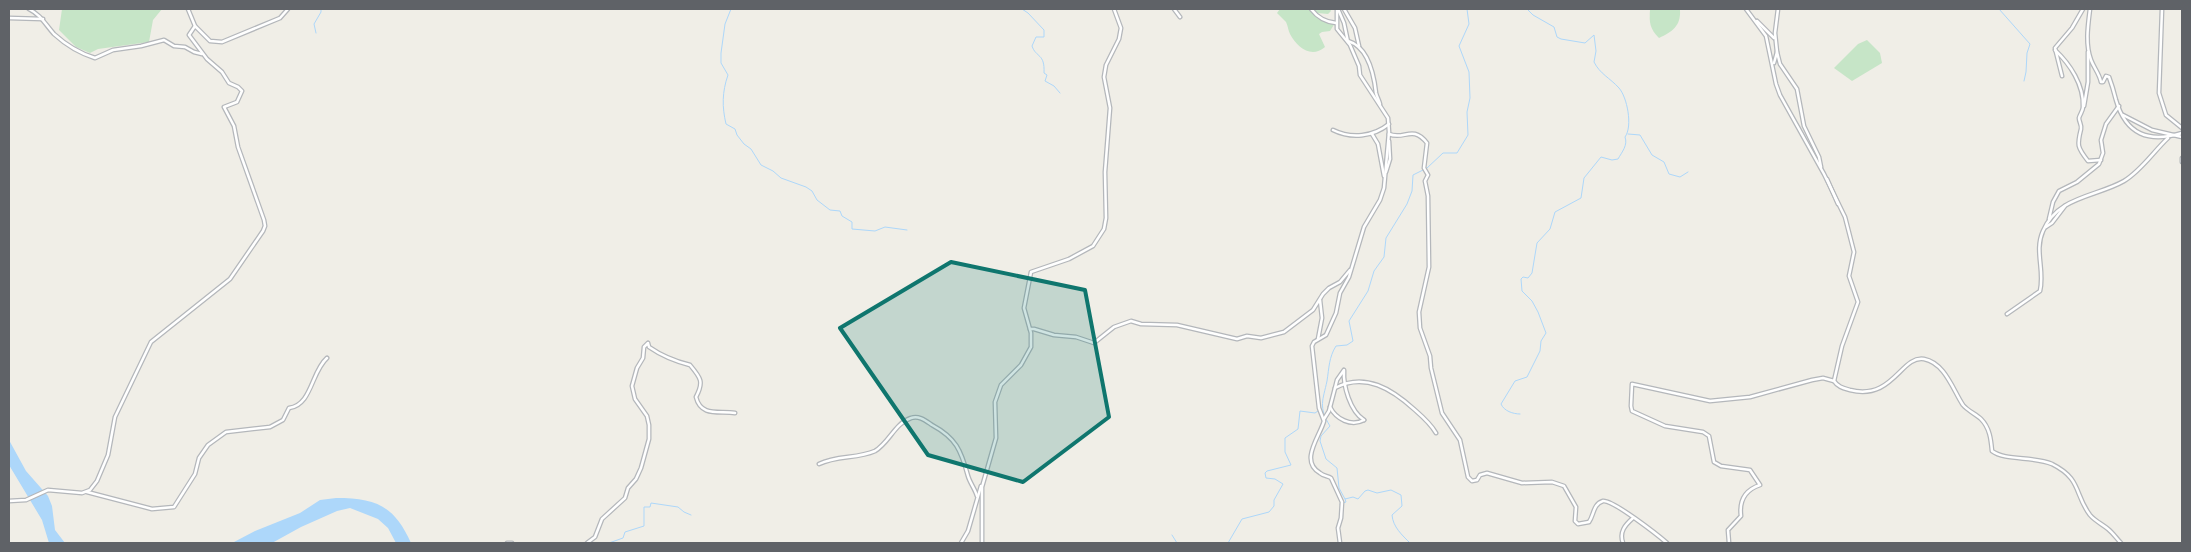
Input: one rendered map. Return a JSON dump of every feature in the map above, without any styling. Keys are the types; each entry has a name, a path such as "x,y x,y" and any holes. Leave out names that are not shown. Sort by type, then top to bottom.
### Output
{"street":[{"path":"28,9 43,19 55,34 76,52 95,58 113,50 142,46 164,40 174,46 185,47 203,54"},
{"path":"188,9 195,26 210,41 222,42 280,18 288,9"},
{"path":"961,543 968,531 996,438 995,402 998,392 1029,351 1032,342 1024,308 1031,272 1069,258 1093,246 1099,240 1104,229 1106,218 1105,172 1110,108 1104,72 1119,39 1121,28 1114,9"},
{"path":"1174,9 1180,17"},
{"path":"1311,9 1317,16 1327,22 1336,23"},
{"path":"1338,9 1337,29 1350,45"},
{"path":"1324,421 1319,408 1312,346 1326,335 1336,313 1340,293 1351,268 1364,226 1380,200 1385,177 1389,133 1389,124 1380,105 1360,75 1359,66 1348,41 1344,23 1338,9"},
{"path":"1344,9 1355,28 1359,48 1373,72 1380,105"},
{"path":"1778,9 1775,26 1782,68 1797,89 1807,135 1819,157 1823,172"},
{"path":"2055,50 2072,28 2083,9"},
{"path":"2090,9 2087,30 2087,91 2080,117 2081,129 2078,137 2078,148 2088,161 2101,160"},
{"path":"2162,9 2159,93 2166,115 2182,128"},
{"path":"1745,10 1776,39"},
{"path":"9,18 43,19"},
{"path":"1754,19 1766,36 1780,95 1823,172 1849,230 1854,252 1850,276 1858,302 1842,346 1834,381"},
{"path":"86,492 97,481 108,455 115,417 134,375 152,342 230,279 265,226 238,147 234,126 224,107 238,102 242,91 238,87 229,84 222,72 203,54 189,35 195,26"},
{"path":"1348,41 1359,48"},
{"path":"2055,50 2062,76"},
{"path":"2055,50 2071,67 2080,87 2083,111"},
{"path":"2088,51 2100,82 2104,82 2106,76 2109,77 2121,114 2136,134 2154,138 2168,138"},
{"path":"1773,64 1778,52"},
{"path":"2049,221 2052,202 2059,191 2077,182 2095,168 2101,160 2103,153 2101,140 2106,124 2119,106"},
{"path":"2121,114 2152,130 2182,135"},
{"path":"1333,130 1342,134 1372,134 1389,124"},
{"path":"1389,133 1395,136 1412,132 1423,137 1427,146 1425,170 1428,176 1425,181 1428,196 1429,267 1419,312 1420,328 1430,356 1442,413 1460,440 1468,477 1472,481 1487,473 1522,483 1552,482 1564,486 1576,507 1575,521 1578,524 1590,522 1596,505 1603,501 1610,501 1667,543"},
{"path":"1372,134 1378,144 1385,177"},
{"path":"2007,314 2040,291 2043,270 2039,260 2040,243 2044,228 2049,221 2073,200 2102,192 2126,180 2168,138 2175,135"},
{"path":"2044,228 2052,223 2065,206"},
{"path":"1030,329 1034,328 1054,336 1081,338 1094,343 1114,327 1131,321 1141,324 1177,325 1237,338 1247,336 1261,338 1284,332 1314,310 1319,299 1329,288 1340,282 1351,268"},
{"path":"1318,340 1321,333 1322,318 1319,299"},
{"path":"587,543 593,542 602,519 625,498 628,488 636,479 641,468 649,439 649,426 647,416 636,399 632,386 637,368 643,358 644,347 648,343 649,347 662,356 680,364 690,365 701,382 700,390 696,397 700,407 708,412 735,413"},
{"path":"9,501 26,500 44,491 86,492 152,509 174,507 195,474 199,458 208,445 226,432 262,430 283,420 289,408 296,408 304,399 317,368 327,358"},
{"path":"1729,543 1728,530 1741,516 1740,510 1745,493 1751,487 1760,485 1758,481 1750,470 1721,466 1714,462 1709,436 1703,432 1665,426 1632,411 1632,384 1710,401 1750,397 1823,378 1834,381 1837,386 1852,390 1872,390 1894,379 1910,362 1924,359 1947,377 1966,408 1982,420 1990,434 1992,451 1996,454 2040,460 2061,469 2076,484 2091,516 2108,528 2122,543"},
{"path":"1329,406 1333,414 1344,421 1354,424 1364,420 1353,411 1344,383 1344,370 1337,380 1329,406 1329,411 1310,455 1317,472 1331,478 1342,502 1338,528 1340,543"},
{"path":"1335,388 1344,383 1367,383 1388,388 1425,419 1436,433"},
{"path":"819,464 827,460 861,456 873,451 883,445 904,422 910,418 919,417 942,429 950,437 962,455 968,476 978,496"},
{"path":"982,543 984,481"},
{"path":"1623,543 1622,531 1625,524 1633,518"},
{"path":"507,543 512,543"}],"highlighted area":[{"path":"951,262 1085,290 1109,417 1023,482 928,455 840,328"}],"green space":[{"path":"62,9 162,9 153,20 149,42 98,49 90,53 76,47 59,30"},
{"path":"1280,9 1330,9 1331,11 1328,14 1317,13 1325,20 1335,23 1330,31 1319,34 1325,47 1315,52 1310,52 1300,47 1290,34 1286,22 1277,13"},
{"path":"1650,10 1680,10 1679,20 1675,28 1659,38 1652,29 1650,22"},
{"path":"1867,40 1880,53 1882,63 1852,81 1834,68 1858,44"}],"water":[{"path":"9,440 26,471 48,496 52,506 55,530 65,543 49,543 42,520 9,465"},
{"path":"336,498 362,500 382,506 398,520 411,543 396,543 388,528 378,519 350,508 337,511 301,527 272,543 206,543 234,542 255,531 300,513 320,500"}],"waterway":[{"path":"316,33 314,24 321,9"},
{"path":"731,9 725,24 721,53 721,63 728,75 723,100 726,124 735,129 737,135 751,149 761,165 773,171 781,178 812,191 817,200 830,210 840,211 842,216 852,222 852,229 875,231 885,227 907,230"},
{"path":"1022,9 1044,30 1044,37 1036,37 1032,46 1042,59 1044,73 1047,75 1045,81 1054,86 1060,93"},
{"path":"1410,543 1398,530 1392,515 1402,506 1401,495 1391,490 1377,493 1368,490 1358,499 1353,497 1345,499 1339,488 1337,468 1326,459 1320,441 1321,436 1330,426 1324,414 1323,399 1332,354 1336,346 1347,345 1353,341 1349,321 1368,291 1374,271 1384,257 1386,238 1407,204 1412,191 1413,175 1427,168 1443,153 1457,153 1468,135 1469,72 1459,46 1469,24 1467,9"},
{"path":"1520,414 1509,412 1501,404 1515,381 1527,377 1540,351 1541,341 1546,333 1532,301 1522,291 1521,279 1523,277 1528,278 1532,273 1537,243 1550,229 1555,212 1581,198 1584,178 1601,157 1612,160 1618,159 1625,146 1625,137 1629,126 1627,105 1622,92 1599,70 1594,62 1596,51 1594,35 1585,43 1561,39 1557,37 1554,27 1533,15 1527,9"},
{"path":"1999,9 2030,44 2027,53 2024,81"},
{"path":"1628,134 1640,135 1652,155 1664,162 1669,174 1680,177 1688,172"},
{"path":"1228,543 1242,519 1269,512 1274,506 1274,500 1283,484 1275,479 1266,478 1265,473 1291,465 1285,452 1285,438 1298,429 1300,411 1315,413 1318,411"},
{"path":"1341,506 1340,504 1346,502 1345,499"},
{"path":"609,543 623,538 625,532 644,526 644,507 650,507 651,503 678,507 691,515"},
{"path":"1340,510 1340,518"},
{"path":"1172,535 1177,543"}]}
